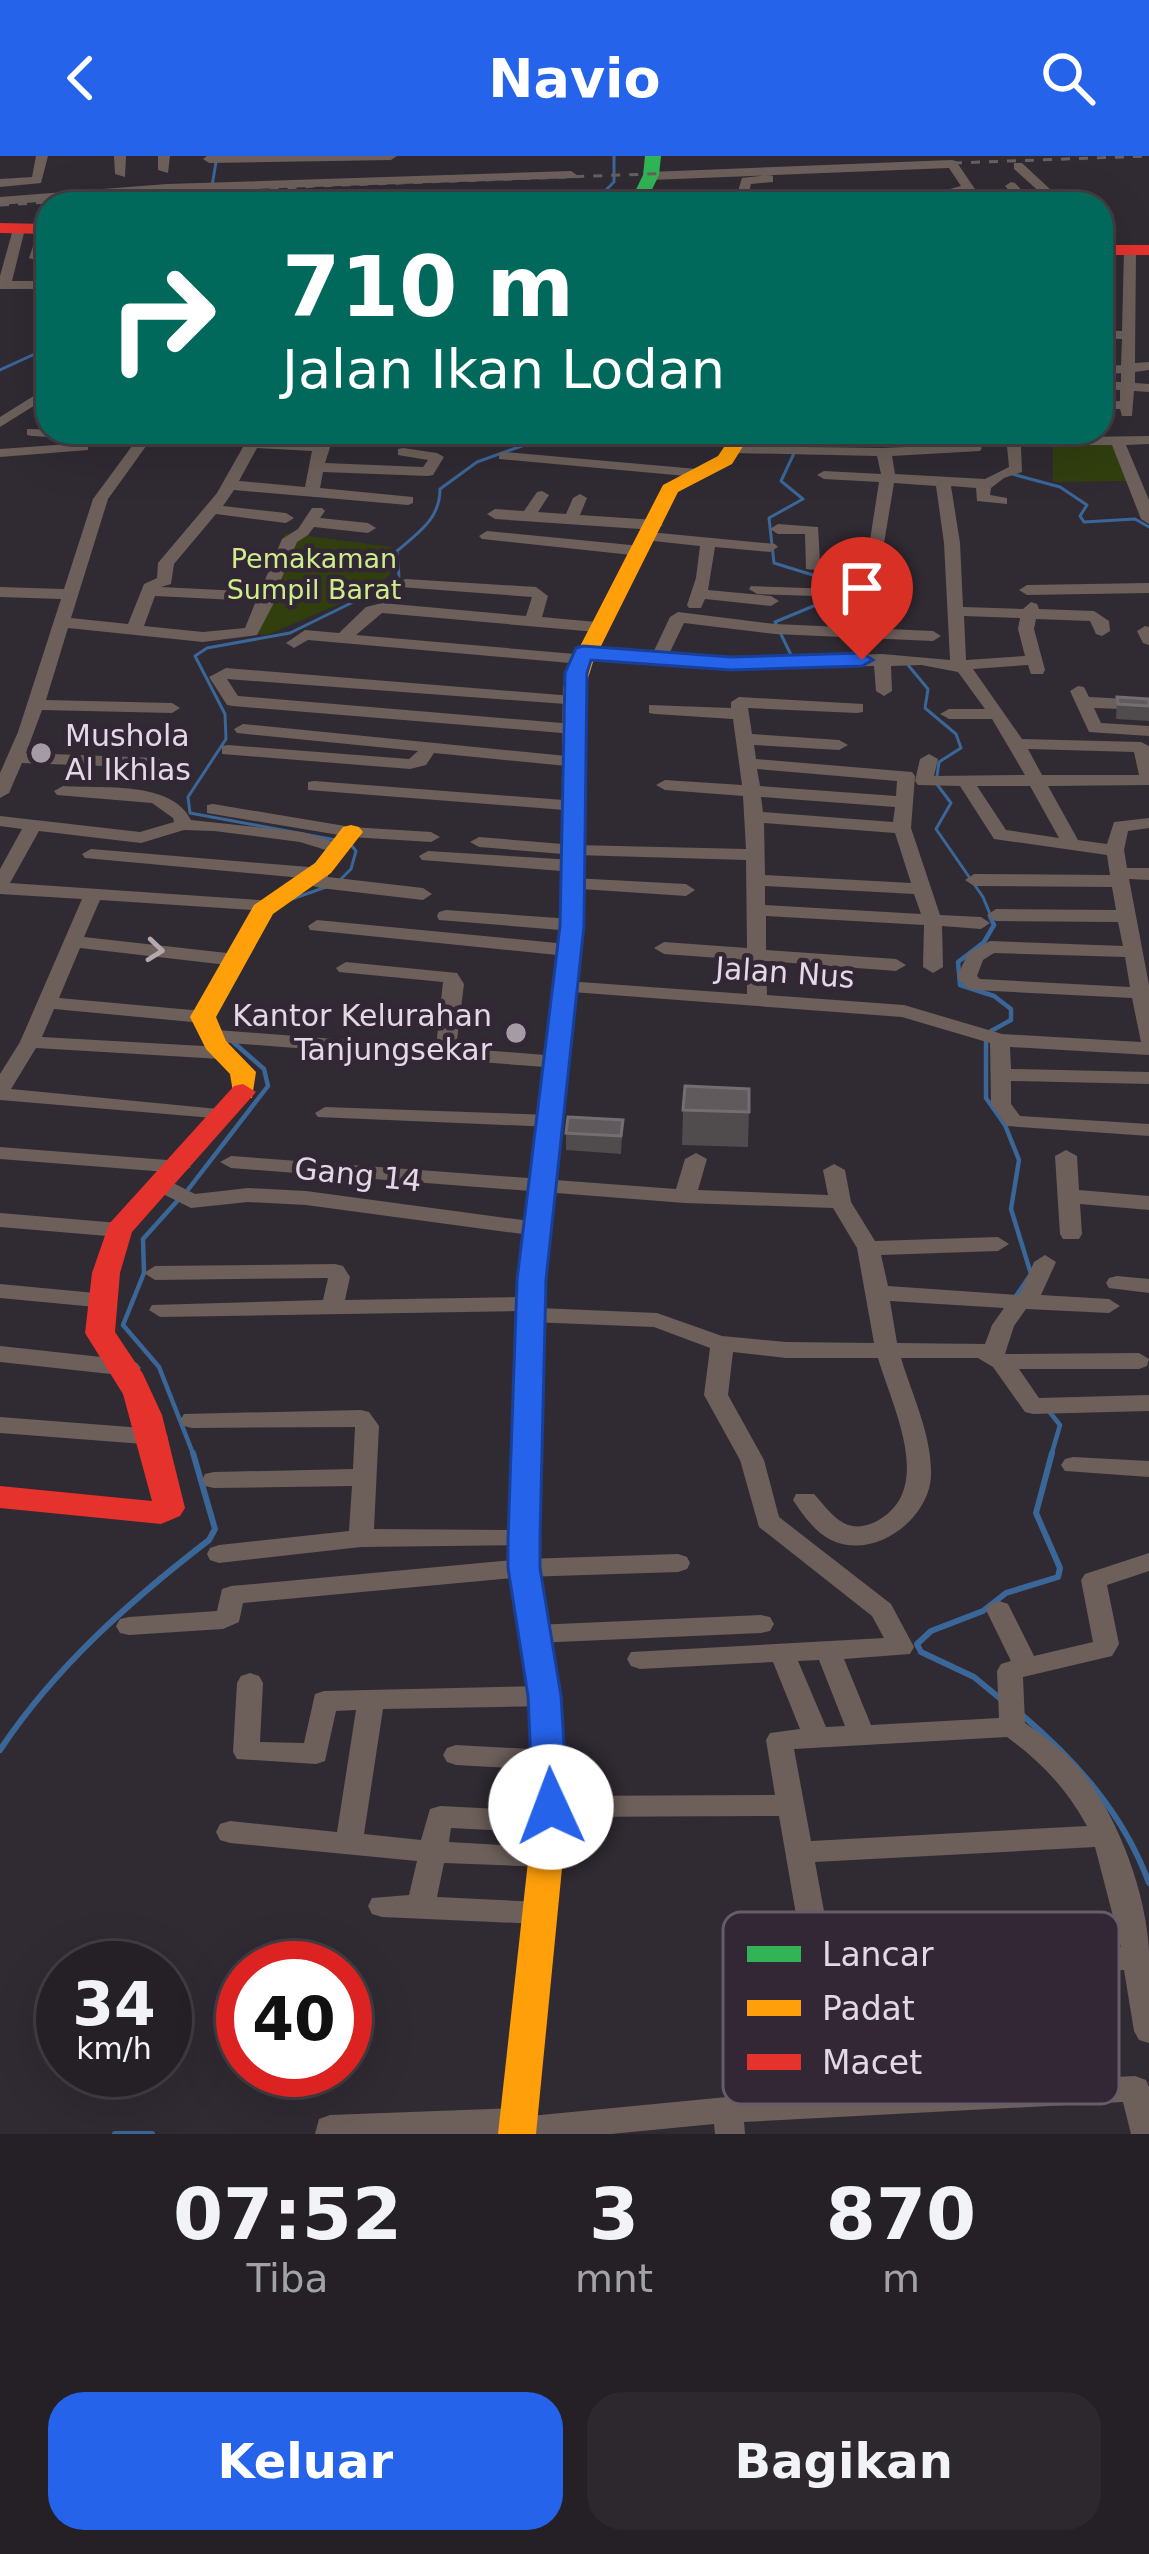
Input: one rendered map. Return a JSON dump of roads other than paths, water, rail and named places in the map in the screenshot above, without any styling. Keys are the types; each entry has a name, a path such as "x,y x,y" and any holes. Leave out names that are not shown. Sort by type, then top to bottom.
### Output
{"street":[{"path":"0,183 36,180 42,156"},
{"path":"120,156 121,173"},
{"path":"148,192 210,177 391,156"},
{"path":"652,167 919,156"},
{"path":"1012,160 1047,192"},
{"path":"182,176 478,187 564,161"},
{"path":"652,167 826,170 837,183 965,183"},
{"path":"112,192 165,174 210,177 282,192"},
{"path":"437,192 571,175"},
{"path":"744,192 747,180 775,178"},
{"path":"392,192 552,179"},
{"path":"949,192 965,183"},
{"path":"965,183 971,192"},
{"path":"1011,187 1016,192"},
{"path":"21,223 36,258"},
{"path":"21,223 2,285 36,285"},
{"path":"1113,407 1127,409 1129,301 1119,253"},
{"path":"1129,301 1149,302"},
{"path":"1113,335 1149,338"},
{"path":"1113,360 1149,366"},
{"path":"1113,367 1127,364"},
{"path":"1113,385 1149,388"},
{"path":"0,423 36,399"},
{"path":"32,432 36,432"},
{"path":"1113,440 1149,440"},
{"path":"1117,440 1149,519"},
{"path":"0,453 88,444"},
{"path":"0,792 18,758 101,499 142,444"},
{"path":"134,628 152,584 165,581 166,562 213,509 252,444"},
{"path":"60,622 210,638 251,632 290,539 310,522 323,444"},
{"path":"518,2128 549,1814 550,1760 524,1568 530,1310 570,938 578,762 574,715 587,646 656,542 670,489 725,460 737,444"},
{"path":"750,444 788,454 975,448"},
{"path":"818,454 823,483 890,479 984,484 1007,472 1017,444"},
{"path":"319,467 430,471 437,456 415,448"},
{"path":"757,589 870,594 890,479 884,452"},
{"path":"504,456 697,473"},
{"path":"943,482 952,544 958,664 998,714 1072,844"},
{"path":"984,484 982,498 1002,501"},
{"path":"230,485 408,500"},
{"path":"528,517 542,495"},
{"path":"571,520 580,497"},
{"path":"213,509 286,518"},
{"path":"495,514 571,520 656,542"},
{"path":"310,522 368,528"},
{"path":"778,529 814,530 812,566 872,571"},
{"path":"487,536 770,547"},
{"path":"689,618 700,594 708,542"},
{"path":"294,643 304,635 587,646 658,661 920,660 1036,665 1026,629 1032,614 1026,586 1080,581 1149,588"},
{"path":"406,584 536,592 540,596 533,621"},
{"path":"150,591 269,597"},
{"path":"0,592 69,594"},
{"path":"700,594 807,605"},
{"path":"342,639 376,608 533,621 587,646"},
{"path":"920,660 953,617 1094,616 1100,619 1102,631"},
{"path":"658,661 675,618 779,629 934,636"},
{"path":"671,628 742,637 752,626"},
{"path":"839,631 845,660"},
{"path":"882,661 884,691"},
{"path":"770,664 778,698"},
{"path":"226,673 574,715 233,701 217,677 226,673"},
{"path":"757,1001 755,817 740,701 837,694"},
{"path":"1145,739 1095,728 1080,696 1149,705"},
{"path":"778,698 810,706 857,708"},
{"path":"35,705 172,708"},
{"path":"806,727 810,706"},
{"path":"655,709 740,714"},
{"path":"949,714 998,714"},
{"path":"243,729 578,762"},
{"path":"258,753 269,731"},
{"path":"321,758 328,737"},
{"path":"742,739 839,746"},
{"path":"1016,744 1145,739"},
{"path":"929,759 923,780 934,782 1149,779 1145,739"},
{"path":"382,762 390,742"},
{"path":"228,750 415,764 429,748"},
{"path":"18,758 157,763"},
{"path":"745,764 900,773 907,780 901,802 902,828 933,922 933,967"},
{"path":"966,782 1000,835 1115,850"},
{"path":"665,785 901,802"},
{"path":"314,786 577,806"},
{"path":"63,791 163,800 182,816 183,825"},
{"path":"213,808 344,841"},
{"path":"755,817 902,828"},
{"path":"0,821 155,837 183,825 429,846 574,866 756,855"},
{"path":"1149,823 1120,826 1115,850 1149,1040"},
{"path":"33,826 2,879 93,895 266,905 323,880 344,841"},
{"path":"69,892 104,833"},
{"path":"479,842 686,890"},
{"path":"91,854 423,894"},
{"path":"974,880 1149,874"},
{"path":"756,880 924,889"},
{"path":"93,895 30,1042 0,1092 218,1115"},
{"path":"0,1498 164,1513 171,1505 156,1437 129,1368 100,1333 106,1273 119,1230 177,1187 218,1115 244,1091 237,1062 218,1036 236,960 266,905"},
{"path":"758,910 933,922 1129,916"},
{"path":"446,916 570,938"},
{"path":"317,926 570,938"},
{"path":"74,942 236,960"},
{"path":"1135,952 990,947 975,957 968,977 984,986 1140,993"},
{"path":"664,948 896,965"},
{"path":"346,968 450,976 454,984 445,1057"},
{"name":"Jalan Nus","path":"566,987 904,1011 992,1038 1149,1049"},
{"path":"48,1003 218,1036 445,1057 558,1062"},
{"path":"30,1042 218,1036"},
{"path":"992,1038 1001,1075 1001,1104 1014,1122 1149,1130"},
{"path":"1001,1075 1149,1078"},
{"path":"326,1113 552,1121"},
{"name":"Gang 14","path":"0,1153 177,1187 306,1198 537,1229"},
{"path":"1066,1156 1071,1234"},
{"path":"685,1196 696,1159"},
{"path":"231,1162 685,1196 840,1202"},
{"path":"805,1500 845,1539 902,1522 910,1513 920,1465 888,1353 868,1248 840,1202 834,1170"},
{"path":"1068,1196 1149,1203"},
{"path":"0,1220 119,1230"},
{"path":"868,1248 998,1244"},
{"path":"1046,1262 1013,1308 1006,1360 1026,1400 1046,1407 1149,1402"},
{"path":"155,1273 335,1271 339,1280 332,1308"},
{"path":"880,1293 1013,1308 1149,1286"},
{"path":"0,1291 106,1301"},
{"path":"160,1310 530,1310 657,1320 714,1342 1006,1360 1139,1361"},
{"path":"640,1659 899,1648 900,1641 882,1610 782,1537 768,1521 752,1460 716,1395 714,1342"},
{"path":"0,1354 129,1368"},
{"path":"192,1420 358,1417 367,1426 361,1538"},
{"path":"0,1425 156,1437"},
{"path":"1073,1465 1149,1469"},
{"path":"214,1480 364,1477"},
{"path":"219,1554 361,1538 524,1539"},
{"path":"1149,1562 1094,1580 1106,1644 1103,1649 1009,1672 1012,1717 1072,1780 1140,1903 1135,1958 1149,2031"},
{"path":"129,1626 223,1620 230,1615 231,1595 524,1568 678,1563"},
{"path":"999,1610 1026,1666"},
{"path":"535,1634 761,1624"},
{"path":"829,1653 861,1734"},
{"path":"783,1655 816,1736"},
{"path":"250,1683 246,1752 316,1754 324,1701 544,1696"},
{"path":"349,1842 371,1700"},
{"path":"810,1912 777,1742 1012,1717"},
{"path":"456,1755 550,1760"},
{"path":"421,1907 442,1816 789,1805"},
{"path":"230,1832 432,1852 545,1856"},
{"path":"800,1852 1104,1835"},
{"path":"382,1906 539,1913"},
{"path":"1119,1959 1135,1958"},
{"path":"1142,2084 1146,2134"},
{"path":"330,2134 330,2128 728,2122 924,2104"}],"waterway":[{"path":"212,186 217,156"},
{"path":"604,192 614,182 614,156"},
{"path":"0,370 36,353"},
{"path":"336,840 190,813 188,797 226,739 225,714 195,656 207,648 290,633 394,582 399,577 397,551 432,517 440,489 477,462 527,444"},
{"path":"793,659 775,622 845,593 829,580 774,563 769,518 803,499 781,481 798,444"},
{"path":"1012,474 1060,487 1087,505 1080,516 1084,522 1135,519 1149,527"},
{"path":"908,665 928,689 925,708 956,734 961,748 939,762 936,783 951,803 936,829 983,897 992,919"},
{"path":"339,881 351,869 356,851 352,846"},
{"path":"289,900 329,886"},
{"path":"990,916 994,925 984,942 958,962 960,985 994,996 1011,1009 1011,1020 991,1031"},
{"path":"237,972 254,940"},
{"path":"187,1191 268,1086 264,1069 233,1042"},
{"path":"986,1042 986,1098 1005,1125 1019,1160 1011,1209 1031,1274 1014,1299"},
{"path":"179,1199 143,1239 144,1273 123,1325 159,1367 194,1455"},
{"path":"1048,1410 1060,1425 1051,1456"},
{"path":"1002,1700 974,1677 921,1652 917,1644 931,1631 983,1611 1006,1593 1058,1577 1060,1568 1036,1513 1052,1453"},
{"path":"0,1750 96,1636 209,1540 215,1529 194,1455"},
{"path":"1021,1714 1061,1751 1112,1811 1149,1883"},
{"path":"115,2134 152,2134"}],"railway":[{"path":"216,192 1149,156"},
{"path":"0,205 36,203"}],"place":[{"name":"Mushola Al Ikhlas","path":"41,753"},
{"name":"Kantor Kelurahan Tanjungsekar","path":"516,1033"}],"park label":[{"name":"Pemakaman Sumpil Barat","path":"314,574"}]}
